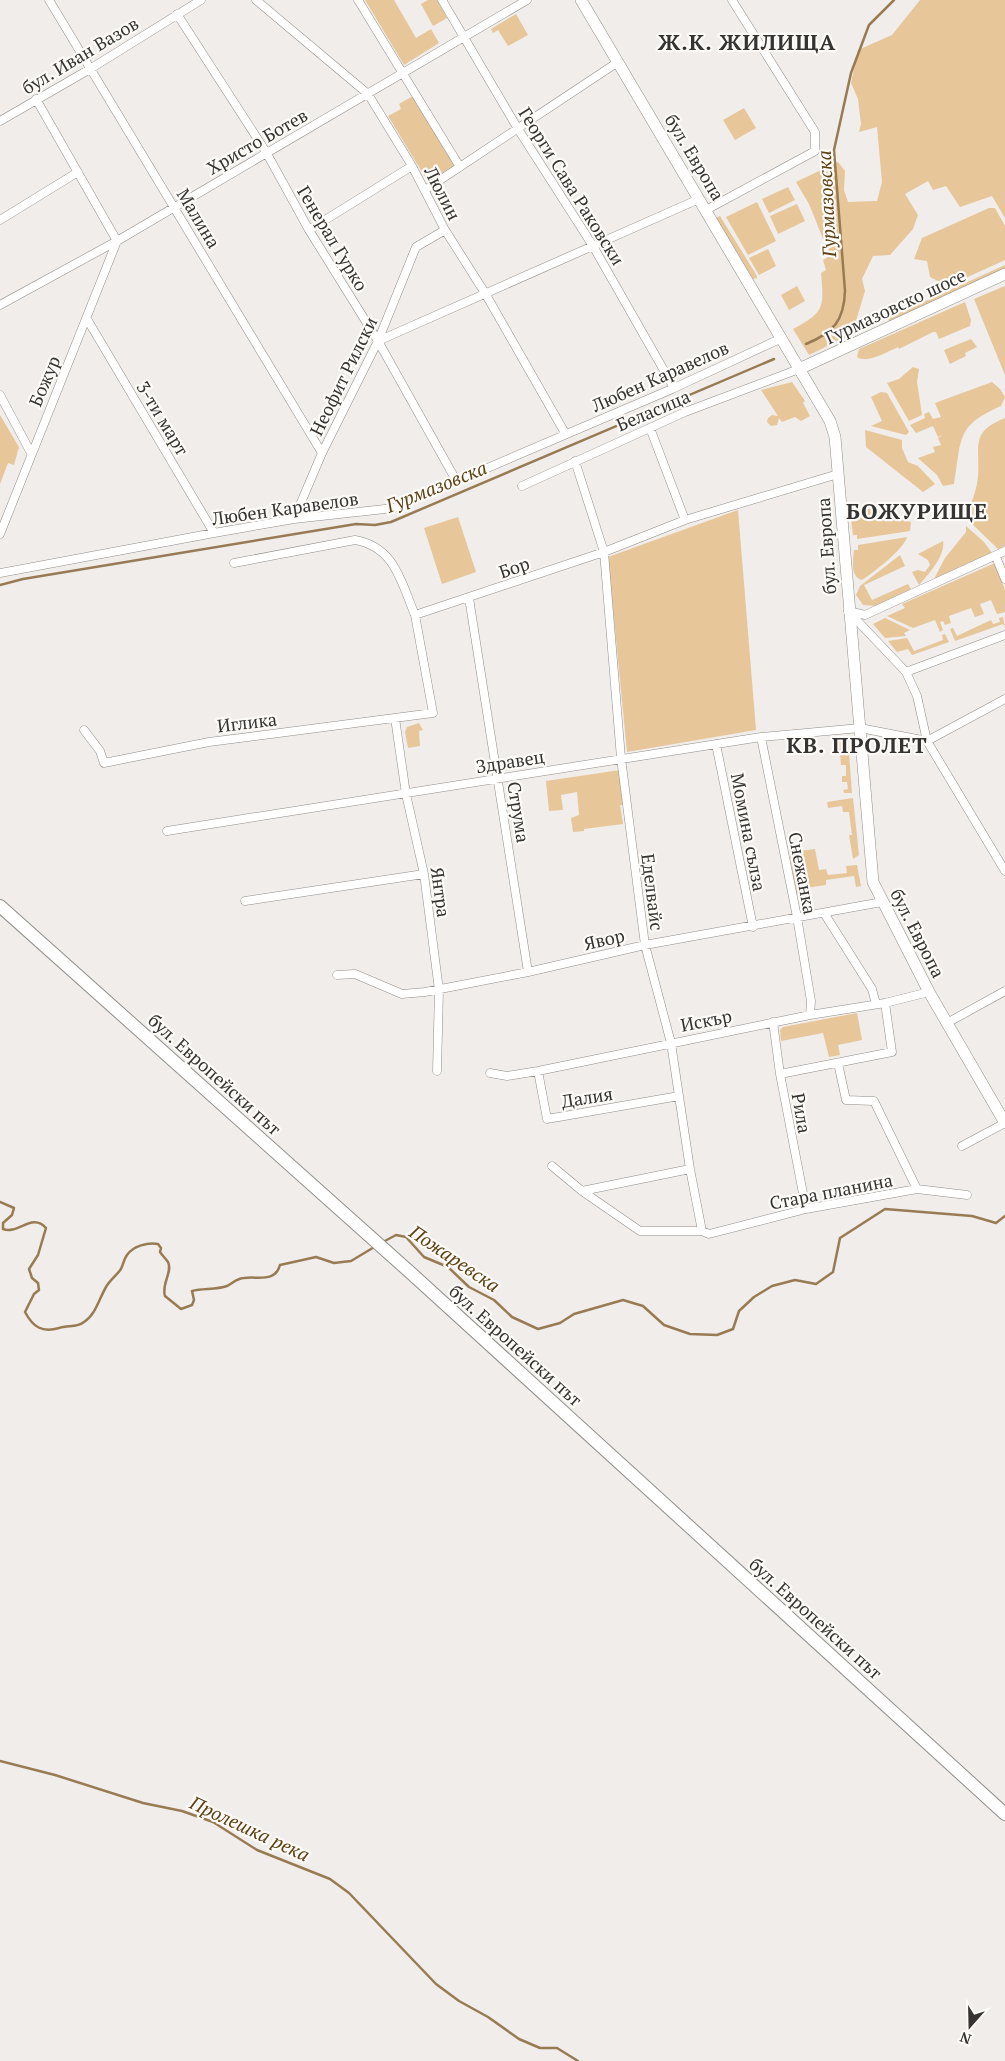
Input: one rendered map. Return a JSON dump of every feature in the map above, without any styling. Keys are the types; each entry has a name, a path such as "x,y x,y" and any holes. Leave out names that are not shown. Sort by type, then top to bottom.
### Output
{"main road":[{"name":"бул. Европейски път","path":"0,906 387,1251 1005,1814"}],"street":[{"name":"Малина","path":"49,0 175,206 322,453"},
{"name":"бул. Иван Вазов","path":"0,121 90,69 201,0"},
{"name":"Люлин","path":"256,0 368,94 412,166 445,230 485,293 565,433"},
{"path":"358,0 460,167"},
{"name":"Георги Сава Раковски","path":"442,0 518,129 593,246 674,388"},
{"name":"Христо Ботев","path":"0,305 117,241 527,0"},
{"name":"бул. Европа","path":"581,0 830,421 835,437 871,873 882,902 929,992 1005,1123"},
{"path":"706,210 816,151 815,132 735,1"},
{"name":"Генерал Гурко","path":"177,14 266,152 309,230 378,341 457,482"},
{"path":"425,190 618,62"},
{"path":"36,99 117,241"},
{"path":"309,230 412,166"},
{"path":"0,220 78,172"},
{"path":"378,341 699,199"},
{"name":"Неофит Рилски","path":"294,519 322,453 378,341 416,247 445,230"},
{"name":"Божур","path":"0,534 117,241"},
{"name":"Гурмазовско шосе","path":"799,369 1005,274"},
{"name":"3-ти март","path":"87,319 214,533"},
{"name":"Любен Каравелов","path":"0,573 294,519 394,508 565,433 674,388 782,338"},
{"name":"Беласица","path":"522,486 650,428 799,369"},
{"path":"0,395 2,405 31,453"},
{"path":"650,428 685,520"},
{"name":"Еделвайс","path":"575,461 604,552 621,758 644,945 671,1043 690,1169 702,1230"},
{"name":"Бор","path":"415,615 604,552 685,520 838,474"},
{"path":"234,563 355,540 369,542 384,552 395,569 415,615"},
{"path":"848,611 865,615 996,557 1005,551"},
{"path":"996,557 1005,579"},
{"name":"Струма","path":"469,598 528,972"},
{"path":"848,611 906,672 917,696 927,741 1005,871"},
{"name":"Иглика","path":"84,730 100,751 104,763 209,742 433,713 415,615"},
{"path":"906,672 1005,635"},
{"path":"927,741 1005,699"},
{"name":"Янтра","path":"396,718 406,794 424,874 439,990 437,1071"},
{"name":"Здравец","path":"167,831 761,737 860,728 927,741"},
{"name":"Снежанка","path":"761,737 797,917 810,1002 810,1015"},
{"name":"Момина сълза","path":"716,744 753,927"},
{"path":"245,901 424,874"},
{"name":"Явор","path":"337,975 355,974 402,994 439,990 528,972 644,945 753,927 882,902"},
{"path":"824,913 872,989 876,1004"},
{"path":"947,1023 1005,991"},
{"name":"Искър","path":"490,1073 507,1076 538,1071 773,1022 885,1003 929,992"},
{"path":"780,1074 892,1052 885,1003"},
{"name":"Рила","path":"773,1022 780,1074 806,1209"},
{"path":"838,1063 846,1100 874,1101 917,1189"},
{"name":"Далия","path":"538,1071 547,1119 679,1096"},
{"path":"962,1146 1005,1123"},
{"name":"Стара планина","path":"552,1166 582,1191 640,1231 702,1230 709,1234 806,1209 917,1189 967,1195"},
{"path":"582,1191 690,1169"}],"shaded area":[{"path":"365,0 394,0 416,38 431,29 439,43 404,65"},
{"path":"428,0 437,0 447,18 433,26 421,4"},
{"path":"920,0 1005,0 1005,218 992,196 960,207 946,186 933,190 928,181 905,194 918,215 913,229 890,255 873,256 862,279 865,291 852,334 809,355 793,329 817,313 822,301 821,273 826,270 823,260 830,256 809,204 796,182 838,162 845,171 844,190 848,202 877,201 882,182 877,127 859,132 861,124 858,99 851,83 858,50 892,35"},
{"path":"516,14 528,35 508,46 498,30 493,33 491,29"},
{"path":"413,96 455,165 428,182 388,116 401,109 399,104"},
{"path":"744,108 756,128 735,140 723,120"},
{"path":"788,187 795,200 769,213 762,199"},
{"path":"757,202 776,241 748,255 726,217"},
{"path":"797,204 805,221 778,234 770,216"},
{"path":"989,208 995,208 1005,226 1005,260 948,286 930,277 927,261 914,259 922,238"},
{"path":"720,216 757,278 753,279 716,218"},
{"path":"768,249 776,266 759,275 749,258"},
{"path":"1005,265 1005,270 889,324 888,318"},
{"path":"797,286 805,301 789,310 781,295"},
{"path":"1005,286 1005,375 974,299"},
{"path":"965,302 971,320 970,326 939,339 936,332 933,332 899,349 898,347 871,358 861,359 857,357 859,349"},
{"path":"971,339 977,347 965,353 966,356 950,364 944,350"},
{"path":"913,367 919,369 917,382 922,415 909,421 887,383 899,379"},
{"path":"792,382 805,401 803,403 810,416 801,421 795,417 782,422 779,418 777,425 771,426 767,422 768,418 772,415 778,416 761,390"},
{"path":"992,382 1005,397 1001,406 975,420 968,428 960,445 954,484 943,486 937,475 918,458 935,452 933,447 941,445 938,438 943,435 938,437 933,426 916,433 910,425 925,418 924,414 929,412 933,419 941,417 935,403"},
{"path":"881,392 887,393 909,432 906,435 871,426 882,421 871,397"},
{"path":"0,415 19,447 14,465 8,463 0,484"},
{"path":"1005,418 1005,546 998,549 965,517 976,487 979,441 986,429"},
{"path":"865,430 902,440 902,448 908,462 918,466 935,484 923,492 866,447"},
{"path":"849,503 911,522 910,531 857,539 857,535 853,535"},
{"path":"738,510 756,730 627,752 608,557"},
{"path":"458,517 476,572 442,584 424,528"},
{"path":"966,526 984,542 992,553 933,581 945,558 966,532"},
{"path":"907,537 900,548 873,572 862,580 856,576 853,568 853,559 854,550 858,550 858,545"},
{"path":"943,541 942,552 939,558 919,585 912,572 918,570 925,572 930,565 928,560 918,554"},
{"path":"900,555 905,566 864,585 872,600 908,584 911,589 877,606 863,605 856,595 860,586"},
{"path":"995,563 1005,590 1005,612 997,614 991,600 980,604 984,614 975,617 971,608 949,616 951,623 945,625 943,621 940,622 943,630 940,632 935,620 913,628 887,616 905,608 902,604"},
{"path":"1003,617 1005,628 1003,624 955,641 950,629 953,628 957,636 991,620 993,624 1000,622 999,618"},
{"path":"885,618 910,630 904,633 906,636 885,638 873,624"},
{"path":"945,634 949,642 912,655 908,649 897,652 888,641 907,638 914,651 943,640 942,635"},
{"path":"419,723 423,730 419,731 420,746 408,748 405,732 407,727"},
{"path":"845,738 848,740 852,793 844,793 843,790 848,789 847,782 842,782 842,776 846,776 846,765 841,765 840,752 834,752 832,740"},
{"path":"620,770 624,805 620,805 623,824 573,832 571,818 579,815 577,792 561,795 563,810 549,811 546,781"},
{"path":"853,798 859,855 853,859 849,835 852,835 849,812 843,812 842,806 828,808 827,802"},
{"path":"789,848 791,848 792,852 815,849 819,870 826,869 828,875 847,873 846,866 857,865 861,886 856,887 854,876 826,880 826,885 799,889 800,894 796,894"},
{"path":"857,1013 862,1040 838,1045 840,1055 829,1057 823,1033 781,1041 780,1030 783,1027"}],"waterway":[{"name":"Гурмазовска","path":"806,344 830,330 835,325 842,310 845,291 834,150 851,73 869,25 894,0"},
{"name":"Гурмазовска","path":"0,585 23,579 356,524 375,525 391,522 774,359"},
{"name":"Пожаревска","path":"0,1202 14,1208 12,1215 3,1223 3,1229 14,1229 35,1222 46,1228 38,1255 29,1269 32,1278 38,1283 39,1290 34,1294 25,1312 31,1322 39,1328 48,1330 78,1325 88,1319 108,1284 121,1269 127,1255 133,1249 145,1244 158,1244 161,1248 160,1252 169,1266 164,1287 165,1296 181,1309 192,1305 194,1300 192,1291 227,1286 241,1278 265,1278 278,1271 280,1265 316,1257 334,1263 351,1261 376,1246"},
{"name":"Пожаревска","path":"383,1242 396,1235 406,1237 424,1257 448,1267 469,1287 494,1300 512,1317 538,1329 560,1323 574,1314 623,1300 643,1306 664,1325 690,1334 717,1335 733,1329 739,1311 754,1297 772,1286 795,1280 816,1284 833,1272 840,1238 885,1209 972,1216 996,1223 1005,1216"},
{"name":"Пролешка река","path":"0,1761 55,1775 143,1803 182,1811 213,1822 257,1850 330,1879 349,1893 436,1984 459,2001 488,2017 519,2039 540,2048 557,2048 578,2061"}],"district":[{"name":"Ж.К. ЖИЛИЩА","path":"747,41"},
{"name":"БОЖУРИЩЕ","path":"917,510"},
{"name":"КВ. ПРОЛЕТ","path":"857,744"}]}
